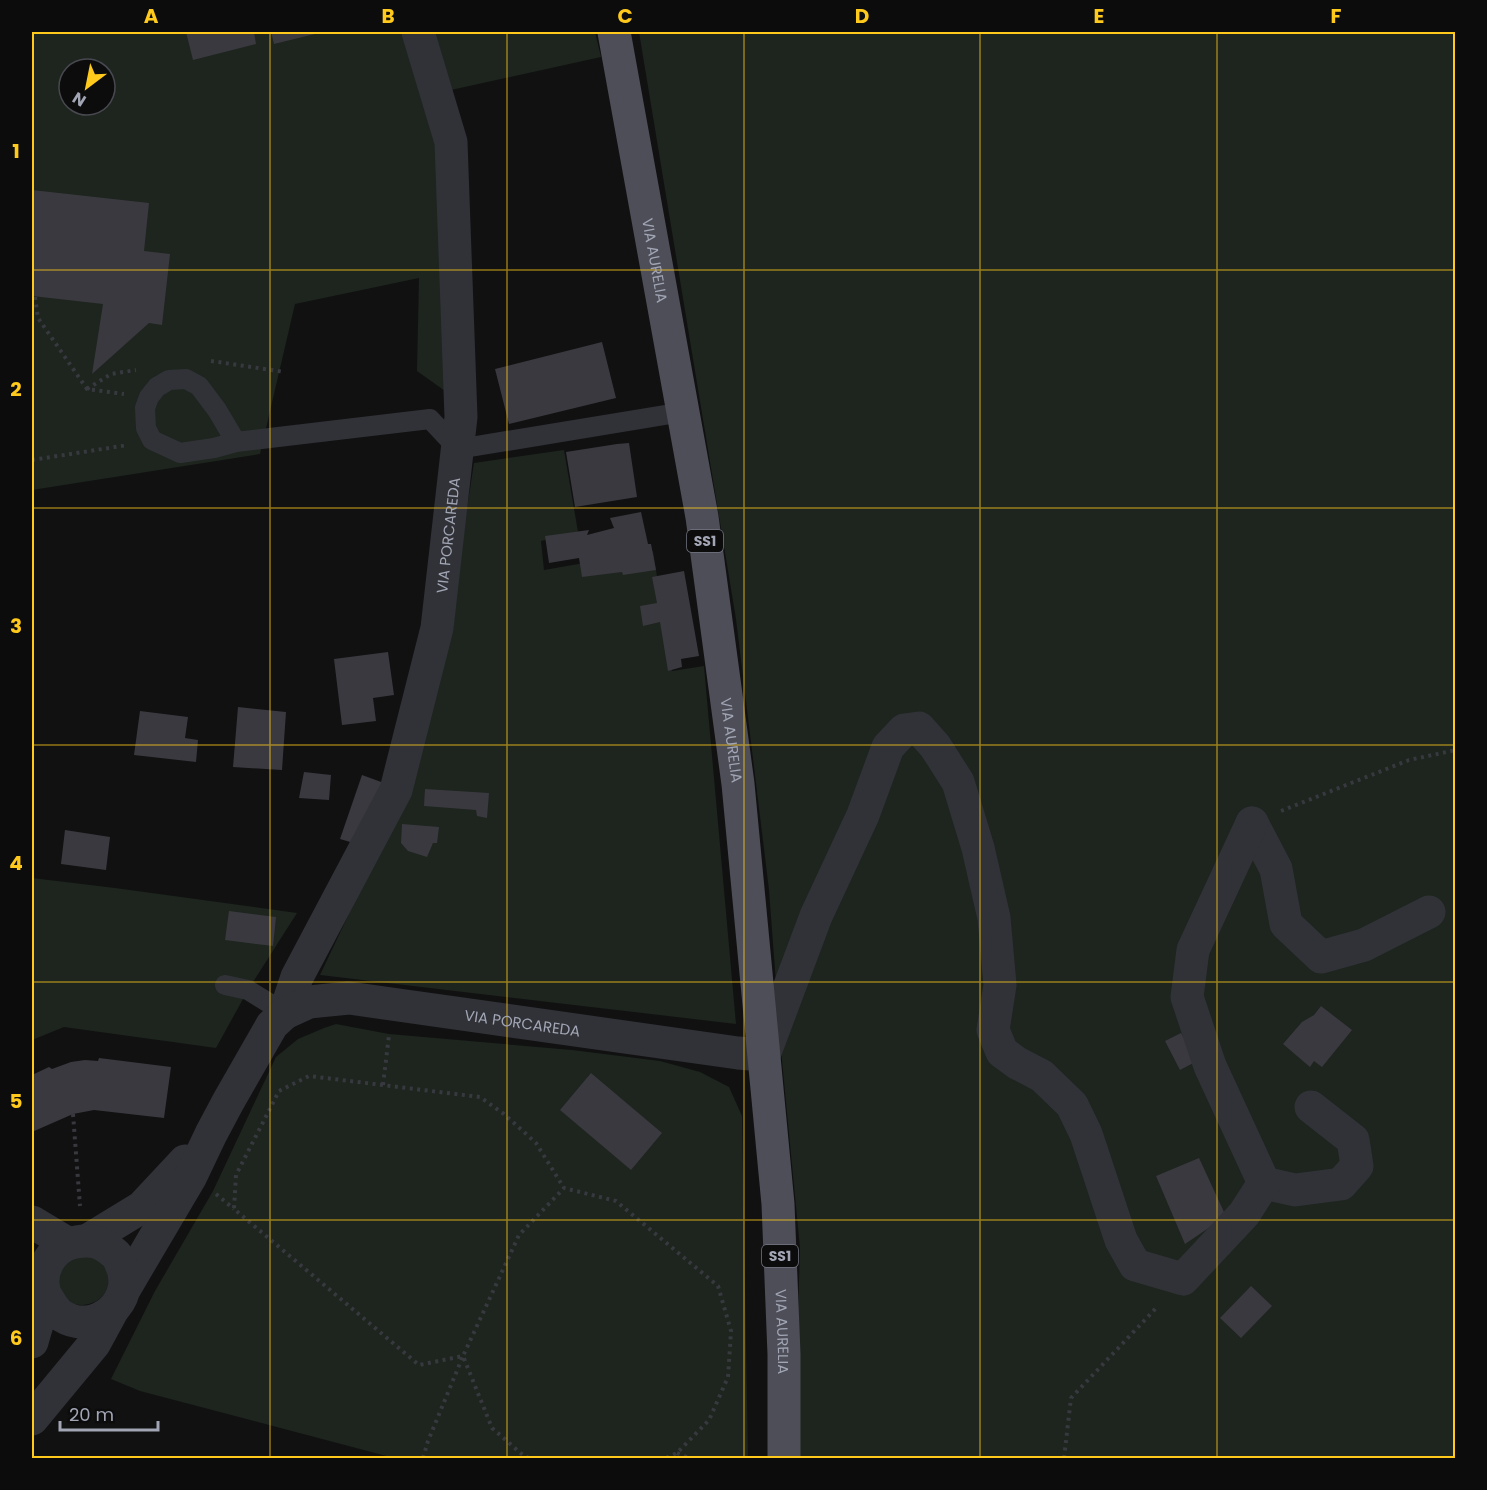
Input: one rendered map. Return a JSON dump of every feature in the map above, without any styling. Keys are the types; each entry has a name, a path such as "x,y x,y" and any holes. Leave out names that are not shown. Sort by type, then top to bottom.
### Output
{"main road":[{"name":"VIA AURELIA","path":"614,32 702,517 738,784 778,1204 784,1354 784,1458"}],"street":[{"name":"VIA PORCAREDA","path":"285,1013 297,977 396,790 437,628 461,417 451,142 418,32"},
{"path":"764,1055 816,916 863,815 888,747 904,730 919,728 935,746 958,782 978,848 994,918 1000,985 993,1030 1002,1052 1042,1076 1072,1105 1086,1134 1120,1240 1135,1265 1183,1279 1244,1214 1264,1183"},
{"path":"1252,824 1276,869 1286,924 1321,957 1364,945 1429,912"},
{"path":"1252,824 1193,950 1187,997 1210,1066 1264,1183"},
{"name":"VIA PORCAREDA","path":"211,1134 272,1025 285,1013 309,1002 349,998 764,1055"},
{"path":"1264,1183 1295,1190 1341,1184 1357,1166 1353,1140 1311,1107"},
{"path":"32,1342 40,1282 45,1267 54,1253 79,1233 142,1207 211,1134"},
{"path":"32,1419 94,1344 191,1176 211,1134"},
{"path":"32,1222 79,1233 104,1245 117,1256 124,1271 119,1300 101,1319 88,1322 74,1321 62,1316 52,1306 40,1282"}],"lane":[{"path":"236,442 199,386 186,379 169,380 157,387 149,397 145,408 146,428 152,440 180,453 236,442 430,419 458,449 683,412"},
{"path":"225,985 248,990 285,1013"}],"path":[{"path":"35,297 38,318 87,389 149,397"},
{"path":"32,460 152,440"},
{"path":"1252,824 1409,760 1455,750"},
{"path":"383,1085 390,1026"},
{"path":"463,1356 418,1365 234,1209 236,1175 279,1091 309,1076 480,1097 504,1114 536,1143 564,1188 616,1201 718,1286 731,1331 728,1377 709,1420 677,1453 666,1458"},
{"path":"73,1114 79,1233"},
{"path":"423,1458 463,1356 519,1235 564,1188"},
{"path":"1064,1458 1071,1398 1183,1279"},
{"path":"463,1356 492,1428 524,1456 530,1458"},
{"path":"677,1453 689,1458"}],"shaded area":[{"path":"32,32 402,32 445,145 452,396 417,371 419,278 295,304 260,454 32,490"},
{"path":"432,32 595,32 601,57 451,90"},
{"path":"639,32 1455,32 1455,1458 800,1458 797,1351 800,1248 781,1050 769,890 736,619"},
{"path":"564,450 578,532 541,541 544,570 653,551 672,671 704,666 736,1024 320,975 391,825 455,585 474,463"},
{"path":"32,878 297,913 248,990 216,1048 64,1027 32,1040"},
{"path":"336,1024 389,1034 572,1050 660,1061 700,1072 729,1087 742,1116 748,1458 394,1458 140,1391 111,1379 155,1291 213,1191 276,1057 298,1039"},
{"path":"86,1254 99,1260 108,1269 110,1283 103,1296 97,1301 76,1305 66,1298 60,1288 58,1275 68,1259"}],"building":[{"path":"186,32 254,32 256,44 193,60"},
{"path":"271,32 323,32 274,44"},
{"path":"32,190 149,203 144,251 170,254 162,325 149,323 92,374 103,304 32,296"},
{"path":"602,342 616,398 509,424 495,369"},
{"path":"629,443 637,497 575,507 566,452"},
{"path":"641,512 656,570 623,575 622,572 582,577 579,558 549,563 545,536 589,530 587,535 614,528 610,518"},
{"path":"684,571 699,656 681,659 682,667 668,671 660,622 643,626 640,606 657,603 652,577"},
{"path":"388,652 394,695 373,698 376,721 342,725 334,659"},
{"path":"238,707 286,712 282,770 233,767"},
{"path":"140,711 188,717 185,738 198,740 196,762 134,755"},
{"path":"304,772 331,775 329,800 299,798"},
{"path":"362,775 384,783 357,844 340,839"},
{"path":"425,789 489,793 487,818 477,816 476,810 424,806"},
{"path":"402,824 439,827 437,843 433,843 427,857 408,851 401,843"},
{"path":"65,830 110,837 106,870 61,864"},
{"path":"229,911 276,917 273,946 225,940"},
{"path":"1321,1006 1352,1030 1322,1067 1314,1061 1310,1067 1283,1044 1302,1022 1314,1015"},
{"path":"1181,1033 1197,1061 1180,1070 1165,1041"},
{"path":"99,1058 171,1067 164,1118 94,1110 73,1114 32,1132 32,1075 49,1067 52,1069 85,1060 98,1061"},
{"path":"591,1073 662,1133 631,1170 560,1110"},
{"path":"1199,1158 1224,1212 1216,1223 1185,1244 1156,1176"},
{"path":"1251,1286 1272,1306 1241,1338 1220,1318"}]}
